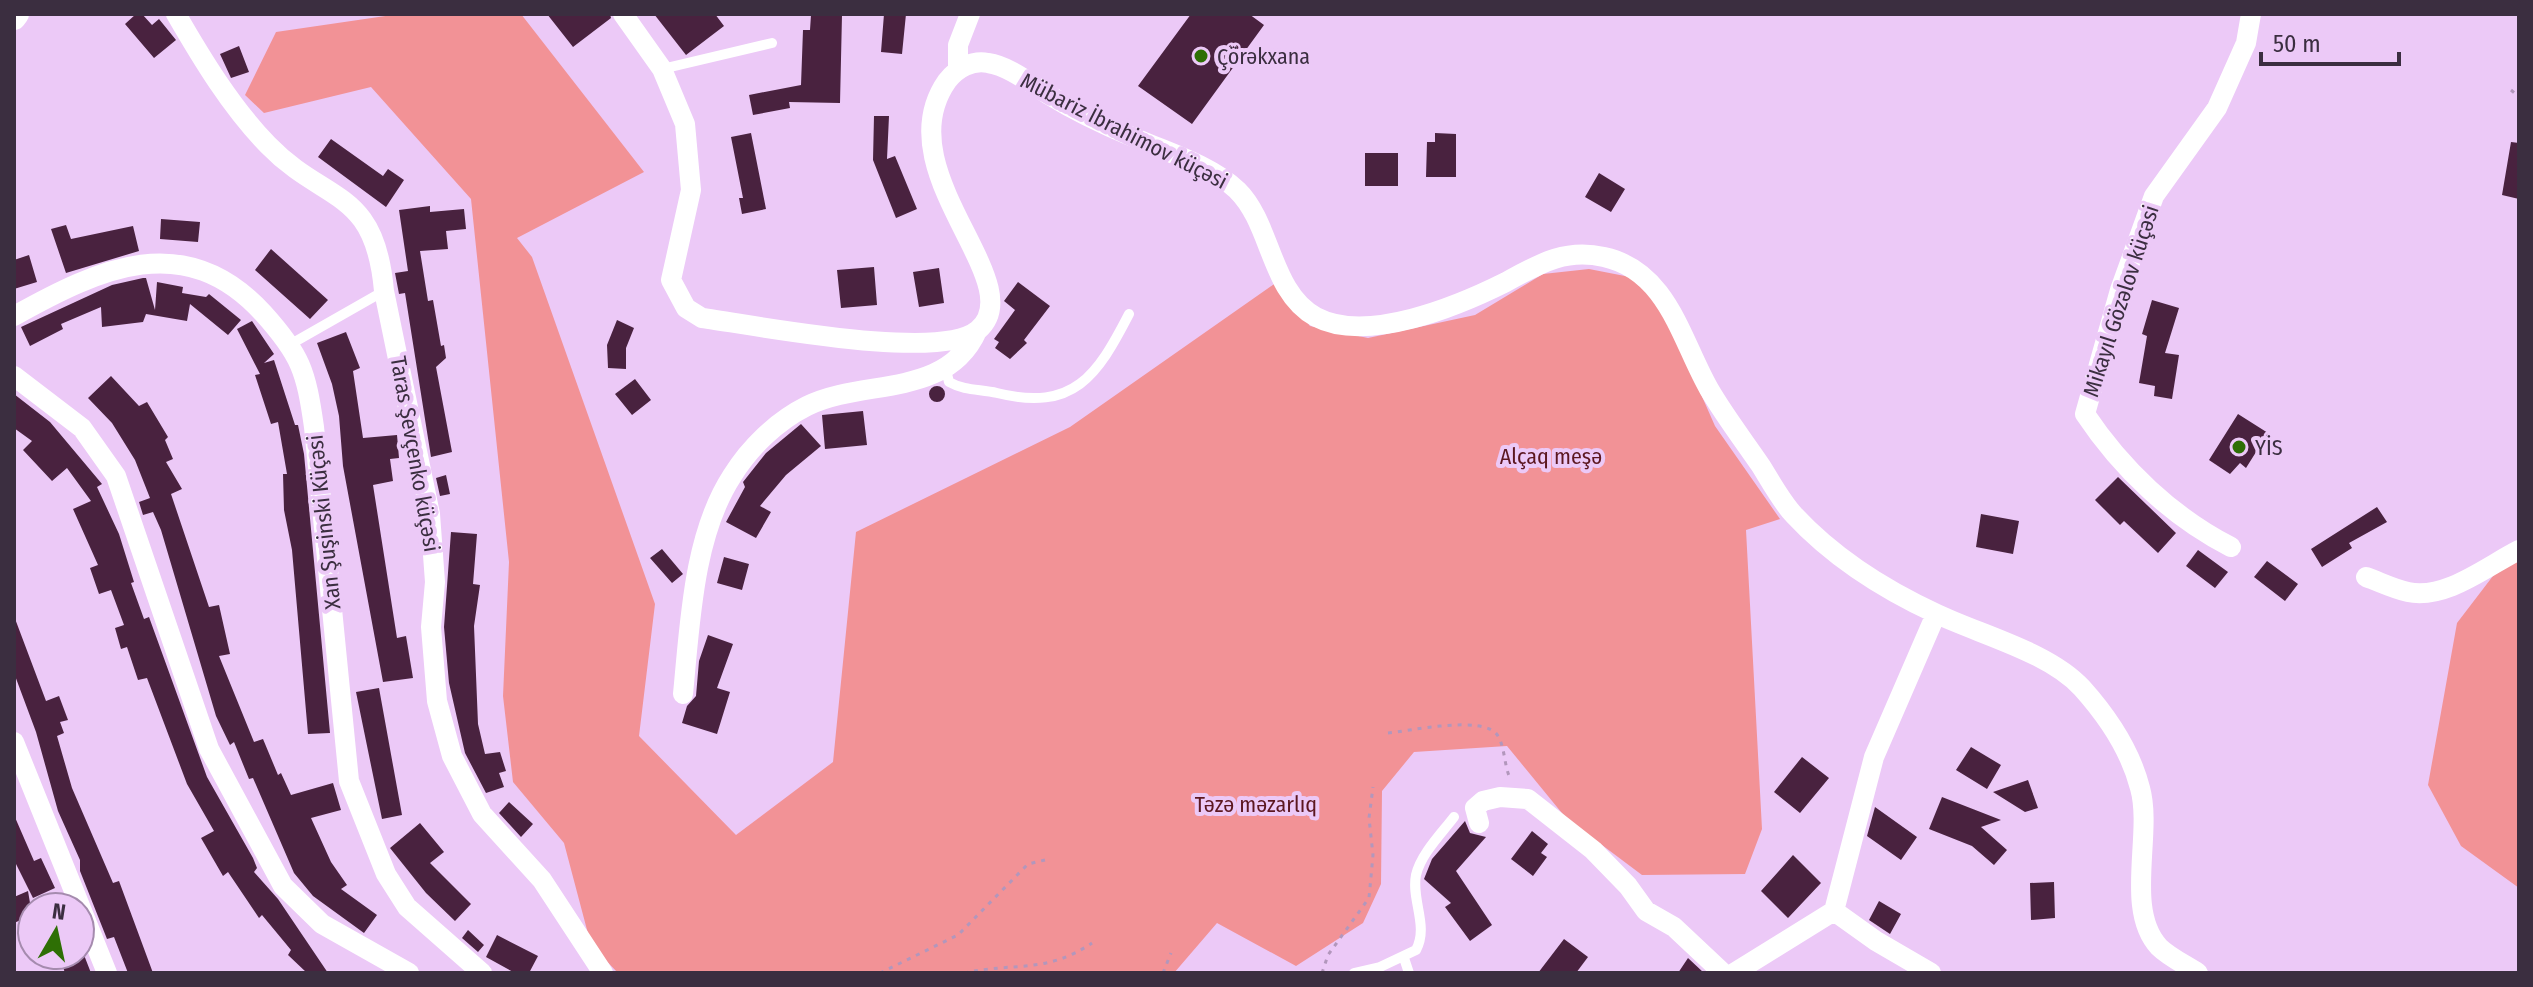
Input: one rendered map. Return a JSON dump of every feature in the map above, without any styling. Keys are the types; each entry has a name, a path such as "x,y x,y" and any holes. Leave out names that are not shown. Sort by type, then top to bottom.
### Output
{"street":[{"name":"Taras Şevçenko küçəsi","path":"176,14 223,89 268,145 334,191 368,226 381,262 384,291 430,514 435,582 431,627 437,701 452,756 482,814 542,880 603,973"},
{"path":"623,14 662,69 685,124 691,190 671,280 686,308 702,318 900,343 945,341 977,331"},
{"path":"683,694 694,582 704,547 731,477 760,440 809,405 946,370 966,352 985,319 991,285 985,267 951,209 938,179 930,130 934,107 958,68 958,45 970,14"},
{"name":"Mikayıl Gözəlov küçəsi","path":"2231,547 2198,530 2110,452 2085,414 2120,290 2154,196 2217,108 2246,43 2251,14"},
{"name":"Mübariz İbrahimov küçəsi","path":"958,68 977,62 993,63 1070,107 1176,155 1238,191 1292,295 1306,311 1339,326 1364,326 1419,316 1507,281 1550,258 1579,254 1608,257 1631,268 1673,308 1708,387 1793,514 1862,574 1936,614 2023,650 2077,682 2119,734 2142,792 2143,918 2159,947 2198,973"},
{"name":"Xan Şuşinski Küçəsi","path":"14,316 67,286 104,272 149,263 173,263 198,267 225,280 250,299 291,344 307,376 314,427 349,781 386,874 407,907 482,973"},
{"path":"14,376 82,428 116,476 209,749 283,886 322,924 409,973"},
{"path":"2366,577 2410,592 2427,593 2448,589 2519,550"},
{"path":"1734,973 1834,911 1874,757 1936,614"},
{"path":"14,742 107,973"},
{"path":"1479,823 1475,808 1483,801 1518,796 1528,799 1564,824 1628,886 1646,911 1674,927 1723,973"},
{"path":"1834,911 1876,941 1931,973"}],"lane":[{"path":"662,69 772,43"},
{"path":"291,344 384,291"},
{"path":"946,370 949,382 972,391 1025,399 1065,394 1090,378 1105,360 1129,314"},
{"path":"1356,973 1404,958 1420,943 1417,872 1454,817"},
{"path":"1404,958 1409,973"}],"path":[{"path":"2511,90 2519,97"},
{"path":"1388,733 1472,723 1493,729 1499,737 1504,765 1518,796"},
{"path":"1322,973 1328,955 1369,898 1373,855 1369,818 1373,787"},
{"path":"880,973 958,935 1028,864 1045,860"},
{"path":"964,973 1040,967 1074,956 1092,943"},
{"path":"1163,973 1171,953"}],"green space":[{"name":"Alçaq meşə","path":"399,14 521,14 644,172 517,238 532,257 655,604 639,736 736,835 833,762 856,532 1070,427 1277,282 1310,326 1368,338 1475,315 1543,274 1589,269 1630,277 1663,308 1715,426 1780,519 1746,530 1762,829 1745,874 1642,875 1566,818 1507,746 1414,752 1382,791 1381,884 1363,923 1296,966 1217,923 1174,973 618,973 591,945 564,843 513,782 503,696 509,562 471,199 371,87 264,113 245,95 276,32"},
{"path":"2519,549 2519,888 2461,846 2428,785 2457,623 2509,555"}],"building":[{"path":"136,14 142,14 152,25 159,19 176,40 154,58 125,24"},
{"path":"547,14 610,14 611,18 573,47"},
{"path":"654,14 715,14 724,26 686,55"},
{"path":"884,14 906,14 902,54 881,52"},
{"name":"Çörəkxana","path":"1191,14 1249,14 1264,25 1192,124 1138,86"},
{"path":"811,15 842,15 840,103 789,102 790,108 753,115 749,95 801,85 803,30 810,30"},
{"path":"239,46 249,72 231,78 220,54"},
{"path":"874,116 889,116 887,159 895,156 917,209 896,218 873,160"},
{"path":"751,133 766,209 742,214 739,198 743,198 731,137"},
{"path":"1435,133 1456,134 1456,177 1426,177 1427,142 1435,142"},
{"path":"331,139 383,176 388,169 404,180 386,207 318,157"},
{"path":"2511,142 2519,143 2519,199 2502,195"},
{"path":"1365,153 1398,153 1398,186 1365,186"},
{"path":"1599,173 1625,189 1611,212 1585,197"},
{"path":"430,206 430,212 464,209 466,229 446,231 448,249 420,251 428,301 433,300 441,346 444,345 446,358 436,367 452,452 431,457 405,293 399,294 395,273 408,271 399,210"},
{"path":"161,219 200,222 198,242 160,239"},
{"path":"66,225 71,239 133,226 139,251 66,273 51,229"},
{"path":"271,249 328,300 310,319 255,270"},
{"path":"29,255 37,282 14,289 14,260"},
{"path":"874,267 877,305 841,308 837,270"},
{"path":"939,268 944,303 919,307 913,272"},
{"path":"146,278 155,310 157,282 183,287 182,293 206,297 209,294 241,320 228,335 190,304 187,321 146,314 143,322 102,327 101,307 61,324 63,329 30,346 21,327 112,285"},
{"path":"1018,282 1050,306 1024,340 1027,343 1010,359 995,348 999,342 994,339 1015,310 1004,301"},
{"path":"2152,300 2179,308 2165,353 2179,355 2172,399 2154,396 2155,386 2139,383 2147,336 2142,334"},
{"path":"617,320 634,328 626,348 626,369 608,368 607,345"},
{"path":"252,321 274,354 264,363 274,360 295,425 298,425 304,454 330,733 308,734 292,550 284,510 283,474 287,474 278,422 271,424 255,375 260,374 237,329"},
{"path":"346,332 360,368 353,371 363,438 397,435 399,458 390,459 393,481 373,485 397,638 406,636 413,678 383,682 343,466 339,416 332,384 317,343"},
{"path":"111,376 139,406 147,402 168,437 165,440 173,459 166,462 182,489 171,494 209,607 219,605 230,654 219,656 254,742 263,739 278,775 281,773 291,795 333,783 341,810 311,818 331,862 347,885 341,889 377,915 364,933 313,896 294,873 253,778 249,779 234,742 230,745 216,716 161,530 153,512 143,515 139,502 150,498 135,460 112,423 88,398"},
{"path":"635,379 651,400 632,415 615,394"},
{"path":"934,386 940,386 945,394 943,400 934,402 929,397 929,391"},
{"path":"14,394 50,422 102,484 97,487 119,534 134,582 131,583 144,619 149,617 207,777 253,858 257,868 254,872 278,899 328,973 307,973 288,955 291,950 262,915 259,918 228,872 223,876 201,838 214,831 187,784 147,678 138,680 127,647 121,649 115,628 124,625 111,590 99,594 90,568 98,565 73,509 91,501 67,468 52,481 23,450 32,441 14,428"},
{"path":"863,411 867,445 825,449 822,415"},
{"name":"YİS","path":"2238,414 2268,433 2246,468 2240,463 2230,474 2209,460"},
{"path":"801,424 821,446 786,475 760,506 771,512 756,538 726,522 745,487 743,482 766,453"},
{"path":"446,475 450,494 440,496 436,478"},
{"path":"2118,477 2176,533 2158,553 2124,521 2120,525 2095,500"},
{"path":"2377,507 2387,522 2349,543 2352,548 2322,567 2311,549"},
{"path":"1981,514 2019,521 2013,554 1976,547"},
{"path":"451,532 477,534 473,584 480,585 474,626 478,724 485,754 500,752 506,771 499,773 504,787 486,793 465,753 449,683 444,627"},
{"path":"662,549 683,574 672,583 650,558"},
{"path":"2198,550 2228,572 2215,588 2186,566"},
{"path":"724,557 749,564 742,590 717,583"},
{"path":"2267,561 2298,584 2285,601 2254,577"},
{"path":"14,616 46,701 59,696 68,720 60,722 64,733 57,736 72,788 113,883 119,881 153,973 128,973 114,937 107,939 96,911 96,891 88,891 80,871 80,860 58,811 36,732 14,673"},
{"path":"708,635 733,644 717,688 730,692 717,734 682,723 687,706 696,696 699,661"},
{"path":"379,688 402,815 382,819 356,692"},
{"path":"1971,747 2001,765 1987,789 1956,770"},
{"path":"1802,757 1829,778 1800,813 1774,792"},
{"path":"2028,780 2038,808 2025,812 1993,792"},
{"path":"1942,797 2001,820 1981,827 2007,850 1994,865 1972,846 1929,829"},
{"path":"509,802 533,824 521,837 499,813"},
{"path":"1875,807 1917,837 1901,860 1867,836"},
{"path":"14,815 34,861 41,858 55,888 30,891 14,860"},
{"path":"1465,821 1470,833 1486,837 1456,871 1492,925 1470,941 1445,907 1451,903 1424,879 1432,859"},
{"path":"420,823 444,852 430,863 471,904 455,921 426,893 390,848"},
{"path":"1532,831 1548,844 1541,853 1547,857 1533,876 1511,859"},
{"path":"1793,855 1821,883 1788,918 1761,891"},
{"path":"2054,882 2055,918 2031,920 2030,883"},
{"path":"16,896 14,923 14,897"},
{"path":"1879,901 1901,914 1890,934 1869,920"},
{"path":"468,930 484,945 478,952 462,938"},
{"path":"497,935 538,956 529,973 515,973 486,957"},
{"path":"1564,939 1588,957 1576,973 1538,973"},
{"path":"1688,958 1704,973 1678,973"},
{"path":"64,971 91,973 65,973"}],"place":[{"name":"Çörəkxana","path":"1201,56"},
{"name":"YİS","path":"2239,447"}],"park label":[{"name":"Təzə məzarlıq","path":"1256,804"}]}
